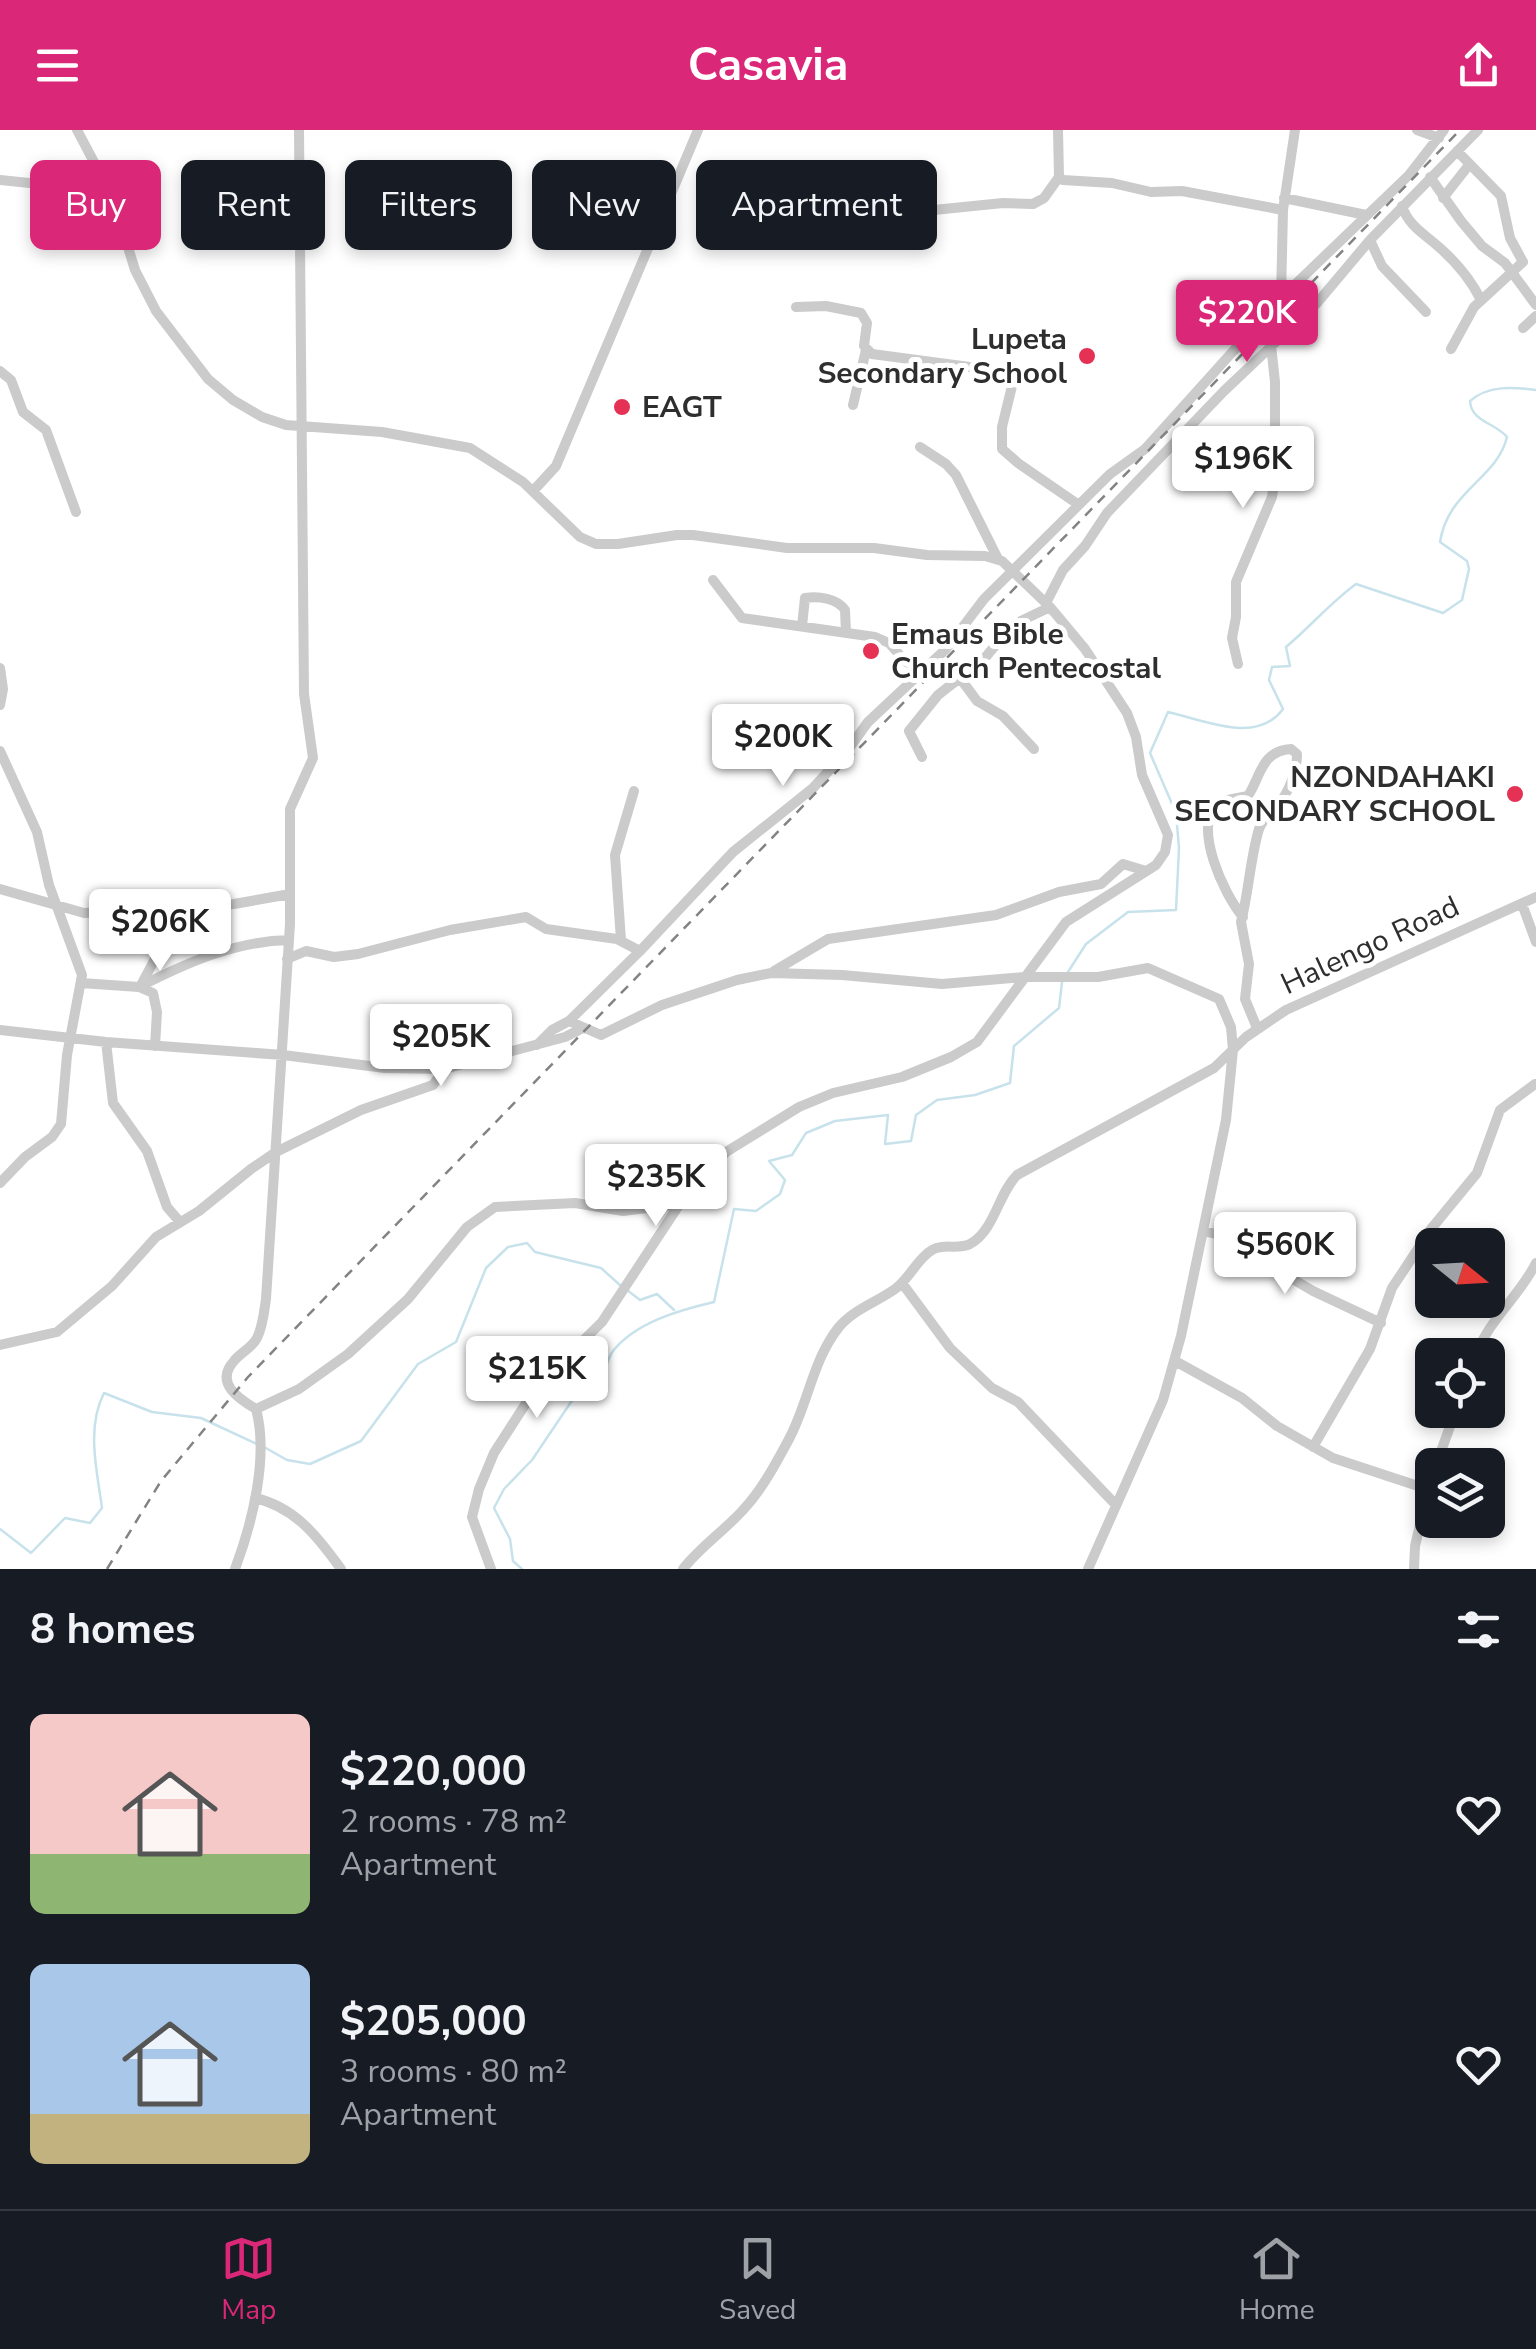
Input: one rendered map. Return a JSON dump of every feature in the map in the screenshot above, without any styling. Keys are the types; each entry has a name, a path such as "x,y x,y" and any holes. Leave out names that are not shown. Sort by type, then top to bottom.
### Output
{"street":[{"path":"78,130 93,160"},
{"path":"256,1409 237,1399 229,1387 227,1372 231,1363 255,1342 264,1315 288,940 290,809 313,758 304,694 299,130"},
{"path":"534,490 556,466 698,130"},
{"path":"937,210 1033,204 1044,198 1059,177 1058,130"},
{"path":"1281,298 1284,204 1295,130"},
{"path":"1416,130 1442,134"},
{"path":"922,757 909,730 938,695 984,659 996,642 1018,624 1048,605 1063,570 1107,514 1182,432 1317,303 1370,240 1478,130"},
{"path":"536,1045 568,1021 640,951 740,845 813,788 847,752 868,722 946,649 984,599 1110,474 1145,449 1281,298 1408,174 1442,134"},
{"path":"1451,349 1481,300 1514,274 1523,258 1510,238 1501,196 1457,151"},
{"path":"1443,198 1469,165"},
{"path":"1059,177 1152,192 1182,191 1366,215"},
{"path":"1430,177 1482,246 1514,274 1536,306"},
{"path":"0,180 30,184"},
{"path":"1402,206 1411,224 1447,255 1475,287 1481,300"},
{"path":"1370,240 1382,266 1426,312"},
{"path":"130,250 141,283 156,311 194,362 215,386 253,413 286,425 382,432 461,445 534,490 580,538 596,544 692,535 787,548 874,548 998,559"},
{"path":"796,307 826,306 861,313 867,323 866,350 853,405"},
{"path":"1522,328 1536,316"},
{"path":"1238,664 1232,638 1236,582 1272,497 1275,479 1271,346"},
{"path":"866,350 872,354 1007,372 1013,382 1002,427 1002,449 1080,505"},
{"path":"0,371 11,380 23,412 46,430 76,512"},
{"path":"491,1569 473,1525 473,1509 485,1472 502,1440 537,1386 589,1338 685,1196 726,1152 799,1108 833,1094 902,1077 967,1049 977,1042 1072,916 1147,871 1165,852 1168,835 1142,774 1134,729 1092,658 1048,605 998,559 951,469 920,447"},
{"path":"713,580 742,618 882,639 906,662 924,668"},
{"path":"802,626 805,598 832,600 846,610 846,632"},
{"path":"0,668 0,705"},
{"path":"960,678 977,701 1003,716 1034,749"},
{"path":"1243,916 1226,894 1216,867 1209,814 1217,802 1248,796 1261,765 1279,750 1291,749 1297,754 1297,762 1286,794 1260,828 1243,916 1241,933 1248,964 1246,999 1257,1028"},
{"path":"0,752 37,832 80,968 81,984 70,1038 63,1118 58,1130 2,1178"},
{"path":"620,940 615,856 634,791"},
{"path":"771,973 828,938 975,920 1059,892 1096,886 1123,864 1147,871"},
{"path":"0,889 84,913 234,904 290,894"},
{"name":"Halengo Road","path":"682,1569 739,1515 763,1484 794,1430 826,1347 837,1329 902,1282 932,1250 963,1246 976,1239 993,1216 1004,1190 1024,1169 1204,1074 1257,1028 1348,979 1536,897"},
{"path":"1522,904 1536,942"},
{"path":"140,988 157,954 154,909"},
{"path":"287,959 306,951 342,957 464,927 526,917 546,928 620,940 640,951"},
{"path":"140,988 216,953 257,942 288,940"},
{"path":"568,1021 604,1034 676,1000 771,973 942,984 1029,976 1098,977 1137,968 1162,972 1219,999 1231,1027 1234,1050 1220,1159 1175,1361 1152,1428 1091,1568"},
{"path":"81,984 140,988 153,993 155,1046"},
{"path":"0,1030 282,1054 385,1068 444,1069 565,1038 583,1028"},
{"path":"106,1042 113,1103 147,1150 168,1207 180,1222"},
{"path":"0,1346 46,1338 62,1329 112,1286 156,1236 276,1152 360,1110 434,1085 444,1069"},
{"path":"1313,1447 1370,1349 1392,1288 1438,1220 1478,1173 1500,1110 1536,1083"},
{"path":"256,1409 300,1389 348,1354 408,1300 467,1227 495,1207 555,1203 617,1211 645,1210 685,1196"},
{"path":"1203,1231 1229,1241 1314,1291 1381,1323"},
{"path":"1484,1338 1536,1263"},
{"path":"902,1282 950,1348 992,1388 1018,1402 1116,1504"},
{"path":"1175,1361 1242,1398 1276,1426 1333,1458 1415,1485"},
{"path":"234,1569 247,1536 259,1470 256,1409"},
{"path":"255,1498 278,1505 304,1523 341,1569"},
{"path":"1414,1569 1417,1538"}],"waterway":[{"path":"1066,975 1086,944 1128,912 1176,910 1176,813 1150,753 1168,712 1229,727 1259,726 1272,720 1283,709 1269,680 1272,667 1290,666 1286,647 1356,584 1443,613 1462,600 1469,569 1467,561 1440,542 1452,510 1493,464 1507,437 1479,418 1470,401 1493,390 1536,390"},
{"path":"522,1569 513,1561 510,1539 494,1508 504,1489 532,1460 573,1399 598,1397 608,1361 623,1341 659,1319 714,1302 734,1209 756,1211 780,1194 785,1180 769,1161 792,1155 806,1133 835,1121 888,1115 885,1144 911,1141 916,1115 937,1100 975,1095 1010,1083 1014,1046 1059,1008 1062,982"},
{"path":"264,1447 287,1460 310,1464 361,1441 418,1364 456,1342 486,1268 508,1247 527,1243 535,1252 601,1268 621,1286"},
{"path":"627,1290 640,1300 657,1294 674,1310"},
{"path":"0,1529 31,1553 65,1518 90,1523 102,1508 94,1435 104,1393 152,1412 201,1418 257,1444"}],"railway":[{"path":"107,1569 161,1481 248,1377 1460,130"}],"place":[{"name":"Lupeta Secondary School","path":"1087,356"},
{"name":"EAGT","path":"622,407"},
{"name":"Emaus Bible Church Pentecostal","path":"871,651"},
{"name":"NZONDAHAKI SECONDARY SCHOOL","path":"1515,794"}]}
